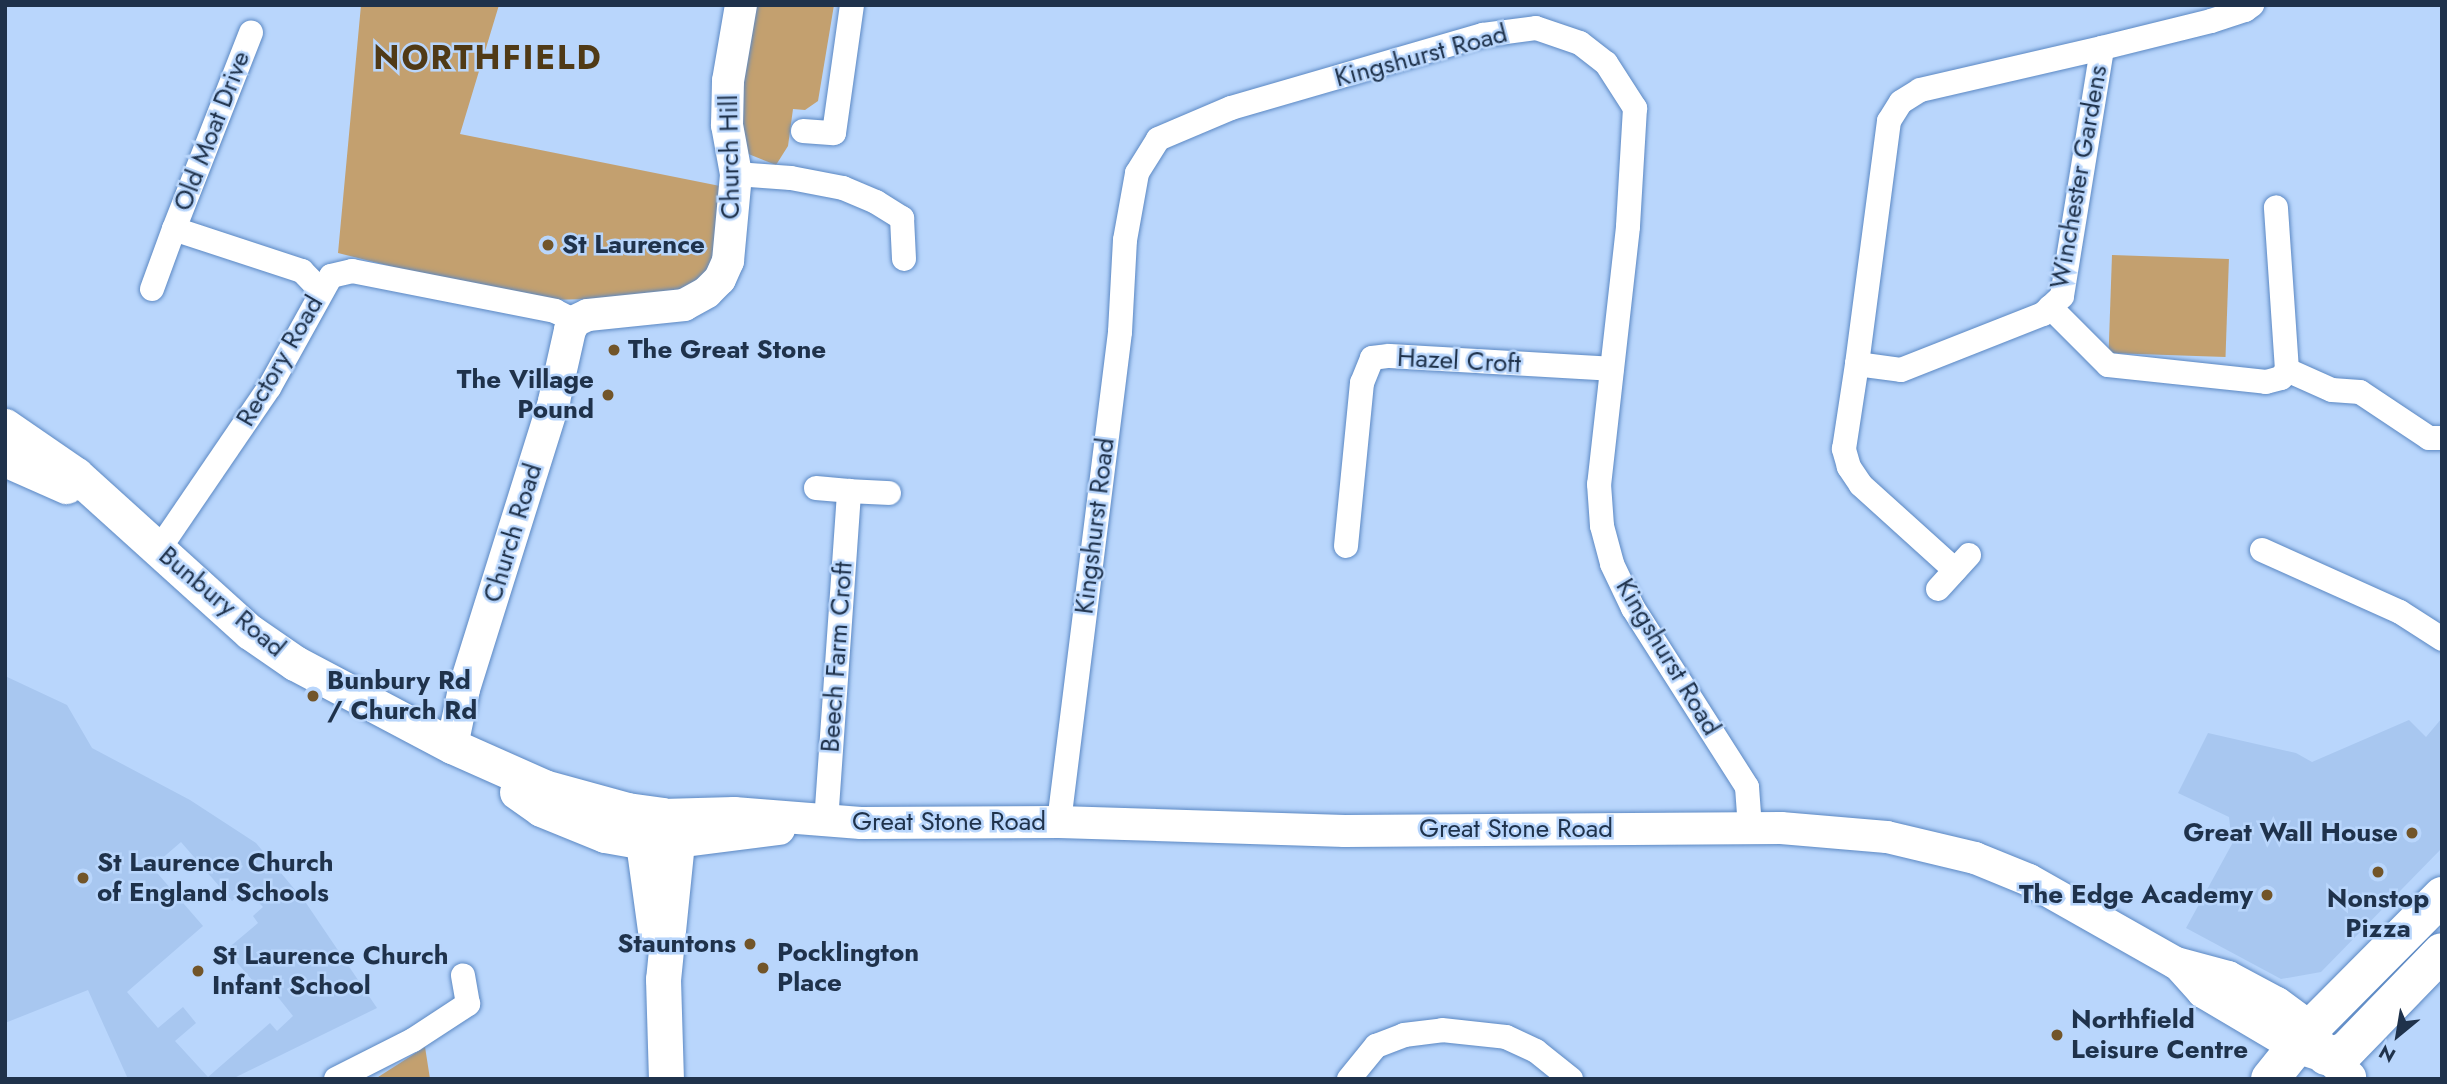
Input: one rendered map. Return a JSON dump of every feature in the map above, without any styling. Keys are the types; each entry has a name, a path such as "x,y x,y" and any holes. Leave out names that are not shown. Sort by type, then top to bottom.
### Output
{"highway":[{"path":"2326,1057 2442,896"},
{"path":"2270,1079 2345,1052 2442,952"},
{"path":"2326,1057 2442,978"}],"main road":[{"name":"Bunbury Road","path":"5,426 76,475 250,632 295,663 452,746"},
{"name":"Bunbury Road","path":"5,459 110,507"},
{"path":"452,746 541,809 596,832 661,833 666,1079"}],"street":[{"name":"Church Hill","path":"575,321 606,312 684,305 706,292 720,279 728,261 736,174 727,125 728,92 741,5"},
{"path":"803,131 834,133 852,5"},
{"name":"Winchester Gardens","path":"1938,589 1962,563 1871,494 1849,467 1844,449 1889,121 1901,102 1920,90 2211,21 2245,10 2252,5"},
{"name":"Kingshurst Road","path":"1059,822 1120,332 1125,240 1137,173 1158,139 1231,108 1483,35 1536,28 1580,43 1606,63 1635,108 1628,227 1599,484 1602,526 1612,564 1633,608 1747,787 1749,828"},
{"name":"Old Moat Drive","path":"152,289 251,33"},
{"name":"Winchester Gardens","path":"1857,364 1901,370 2043,314 2062,296 2102,48"},
{"path":"736,174 792,178 843,188 876,202 902,218 904,259"},
{"path":"2050,307 2108,365 2266,382 2281,378 2287,370 2276,207"},
{"name":"Old Moat Drive","path":"174,229 302,271 321,291"},
{"name":"Rectory Road","path":"159,549 269,388 331,276 352,271 555,311 575,321"},
{"name":"Church Road","path":"452,746 464,689 554,401 565,348 575,321"},
{"name":"Hazel Croft","path":"1346,546 1362,383 1372,358 1389,356 1612,369"},
{"path":"2287,370 2333,390 2360,392 2429,438 2442,438"},
{"path":"816,488 889,493"},
{"name":"Beech Farm Croft","path":"826,822 849,491"},
{"path":"2262,550 2400,612 2442,639"},
{"name":"Great Stone Road","path":"661,833 826,822 1059,822 1345,831 1749,828 1887,837 1975,858 2029,880 2176,963 2203,992 2326,1057"},
{"path":"336,1079 413,1040 468,1004 463,975"},
{"path":"1349,1079 1376,1046 1404,1035 1442,1030 1506,1037 1536,1051 1571,1079"}],"shaded area":[{"path":"361,5 499,5 460,134 720,186 713,266 699,285 675,297 547,300 510,296 338,253"},
{"path":"751,5 834,5 818,101 805,110 793,109 788,146 776,165 746,153 736,123"},
{"path":"2112,255 2229,259 2226,357 2109,353"},
{"name":"St Laurence Church of England Schools","path":"5,676 67,705 92,748 190,800 256,843 306,903 377,1008 232,1079 128,1079 88,990 5,1023","holes":["181,842 232,901 246,889 263,907 253,916 258,923 226,950 266,996 273,991 293,1016 277,1031 270,1023 208,1077 175,1041 196,1023 183,1007 158,1028 127,992 203,926 152,867"]},
{"path":"2442,718 2442,848 2321,972 2281,979 2186,928 2232,844 2229,817 2178,793 2208,733 2296,753 2312,762 2409,720 2426,737"},
{"path":"425,1047 430,1079 375,1079"}],"place":[{"name":"St Laurence","path":"548,245"},
{"name":"The Great Stone","path":"614,350"},
{"name":"The Village Pound","path":"608,395"},
{"name":"Bunbury Rd / Church Rd","path":"313,696"},
{"name":"Great Wall House","path":"2412,833"},
{"name":"Nonstop Pizza","path":"2378,872"},
{"name":"St Laurence Church of England Schools","path":"83,878"},
{"name":"The Edge Academy","path":"2267,895"},
{"name":"Stauntons","path":"750,944"},
{"name":"Pocklington Place","path":"763,968"},
{"name":"St Laurence Church Infant School","path":"198,971"},
{"name":"Northfield Leisure Centre","path":"2057,1035"}],"district":[{"name":"NORTHFIELD","path":"488,58"}]}
